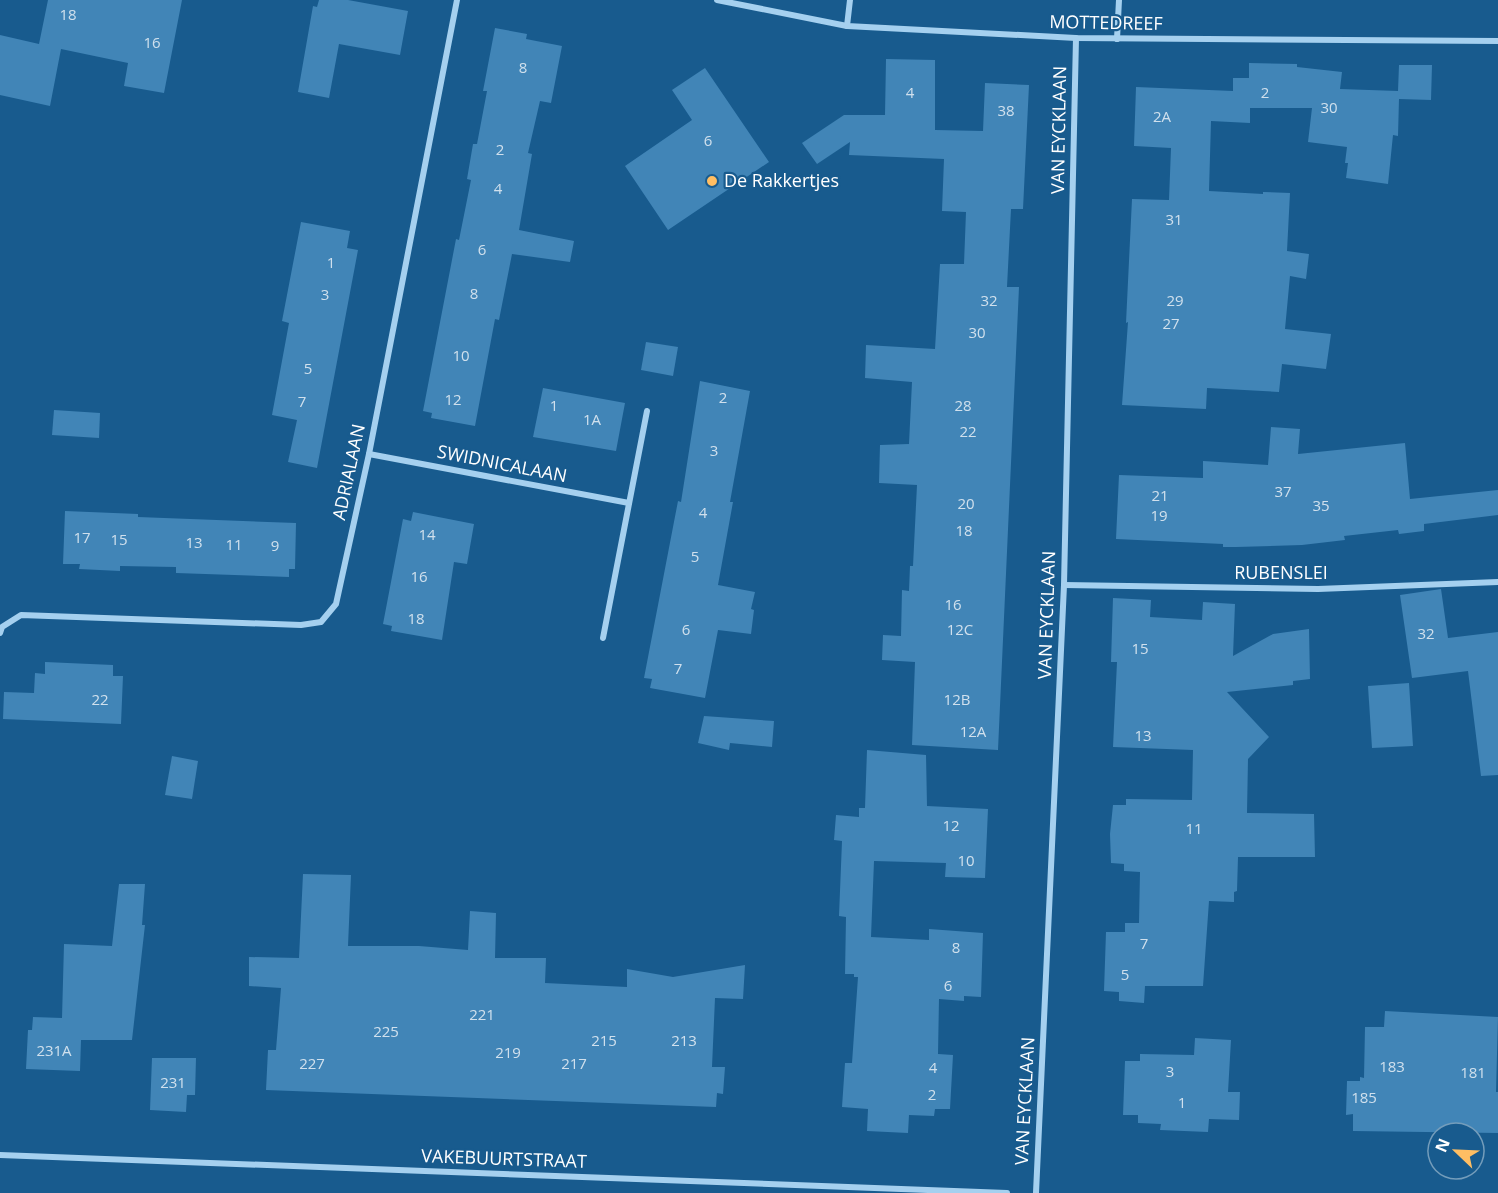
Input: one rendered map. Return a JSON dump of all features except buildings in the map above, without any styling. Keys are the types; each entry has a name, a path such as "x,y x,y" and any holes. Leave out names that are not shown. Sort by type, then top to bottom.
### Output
{"street":[{"name":"ADRIALAAN","path":"0,633 2,627 21,615 301,625 321,622 336,604 369,454 457,0"},
{"name":"MOTTEDREEF","path":"717,0 847,26 1117,39 1498,41"},
{"path":"847,26 850,0"},
{"path":"1117,39 1119,0"},
{"name":"VAN EYCKLAAN","path":"1035,1193 1064,585 1076,38"},
{"path":"603,638 647,411"},
{"name":"SWIDNICALAAN","path":"369,454 629,503"},
{"name":"RUBENSLEI","path":"1064,585 1318,589 1498,582"},
{"name":"VAKEBUURTSTRAAT","path":"0,1155 1007,1193"}],"place":[{"name":"De Rakkertjes","path":"712,181"}]}
